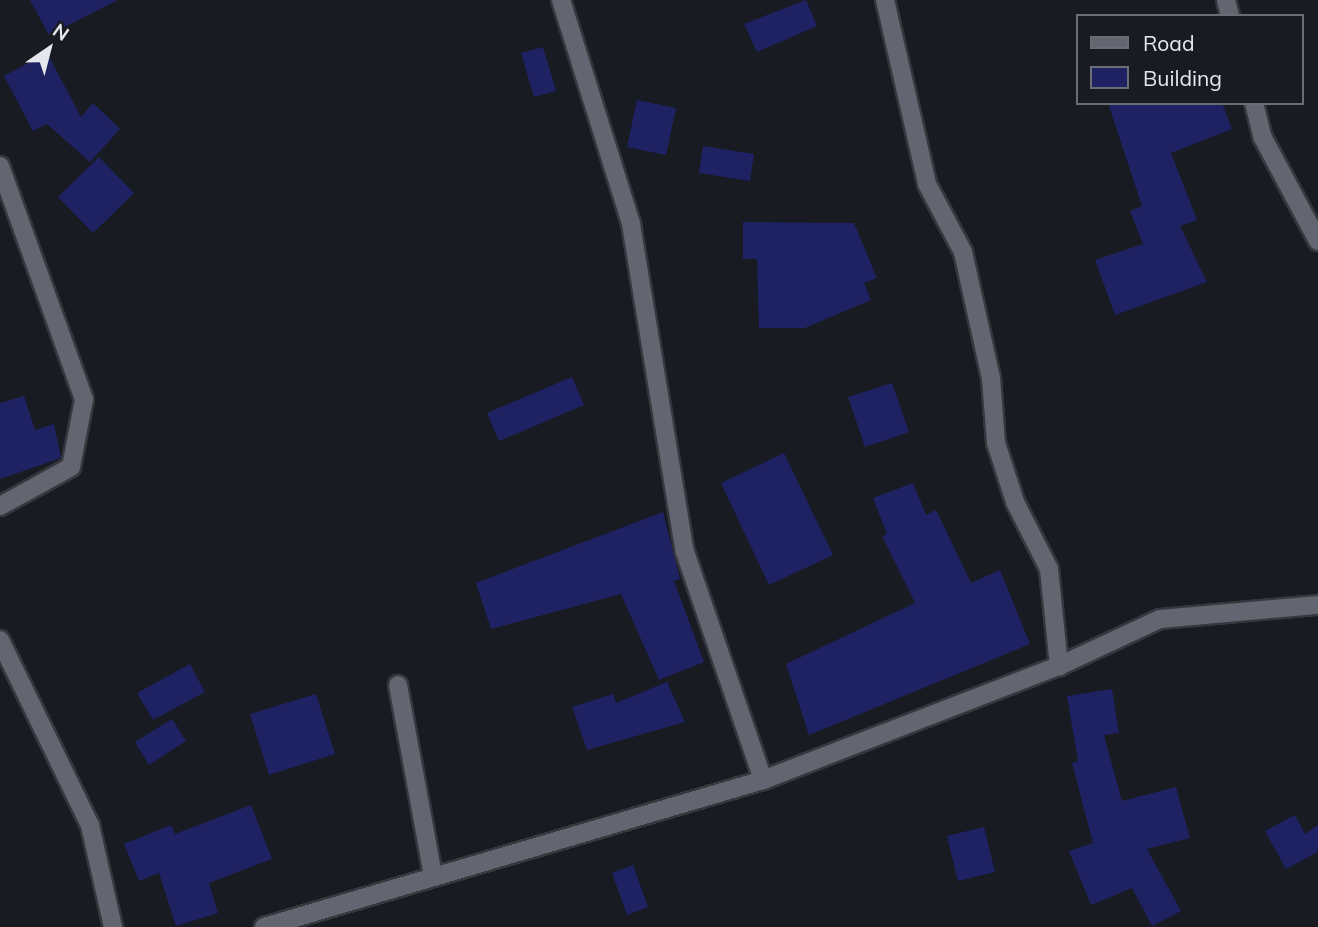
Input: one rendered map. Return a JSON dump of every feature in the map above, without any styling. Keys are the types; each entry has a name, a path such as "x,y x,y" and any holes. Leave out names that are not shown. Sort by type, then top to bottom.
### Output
{"street":[{"path":"561,0 631,224 685,552 763,780"},
{"path":"885,0 927,184 963,252 990,378 996,443 1015,502 1049,569 1059,666"},
{"path":"1255,105 1263,138 1318,241"},
{"path":"0,166 84,399 71,467 0,506"},
{"path":"264,927 763,780 1059,666 1160,619 1318,605"},
{"path":"0,640 90,825 113,927"},
{"path":"398,685 433,876"}],"building":[{"path":"30,0 118,0 49,35"},
{"path":"806,0 817,26 757,52 744,24"},
{"path":"543,47 556,91 534,97 521,53"},
{"path":"47,53 81,117 93,103 120,129 90,162 47,124 33,131 4,76"},
{"path":"637,100 676,108 666,155 627,147"},
{"path":"1109,105 1223,105 1232,129 1171,153 1197,220 1180,226 1207,282 1115,315 1095,260 1143,244 1130,211 1142,206"},
{"path":"703,146 754,154 750,181 699,173"},
{"path":"99,157 134,193 93,233 58,197"},
{"path":"743,222 854,223 877,278 864,283 871,300 805,328 759,328 757,259 743,259"},
{"path":"572,377 584,405 499,441 487,413"},
{"path":"892,383 909,432 865,447 848,397"},
{"path":"24,396 35,430 54,424 61,458 0,479 0,403"},
{"path":"784,453 833,555 769,585 721,483"},
{"path":"913,483 926,515 936,510 971,583 1000,570 1030,644 809,735 786,664 915,603 882,536 887,534 873,498"},
{"path":"663,512 680,579 674,581 704,662 659,680 621,594 491,629 476,583"},
{"path":"190,664 205,692 153,720 137,693"},
{"path":"667,682 685,722 587,750 572,707 613,694 616,703"},
{"path":"1112,689 1119,733 1104,735 1122,801 1176,787 1190,838 1147,849 1181,911 1152,926 1132,888 1091,905 1069,851 1093,843 1072,763 1078,761 1067,696"},
{"path":"316,694 335,754 269,775 250,714"},
{"path":"172,719 186,741 149,765 135,742"},
{"path":"251,805 272,859 209,883 218,913 176,926 159,873 139,881 124,844 171,825 175,834"},
{"path":"1295,815 1305,834 1318,825 1318,852 1286,869 1265,831"},
{"path":"984,827 995,872 958,881 947,836"},
{"path":"633,865 648,907 627,915 612,873"}]}
